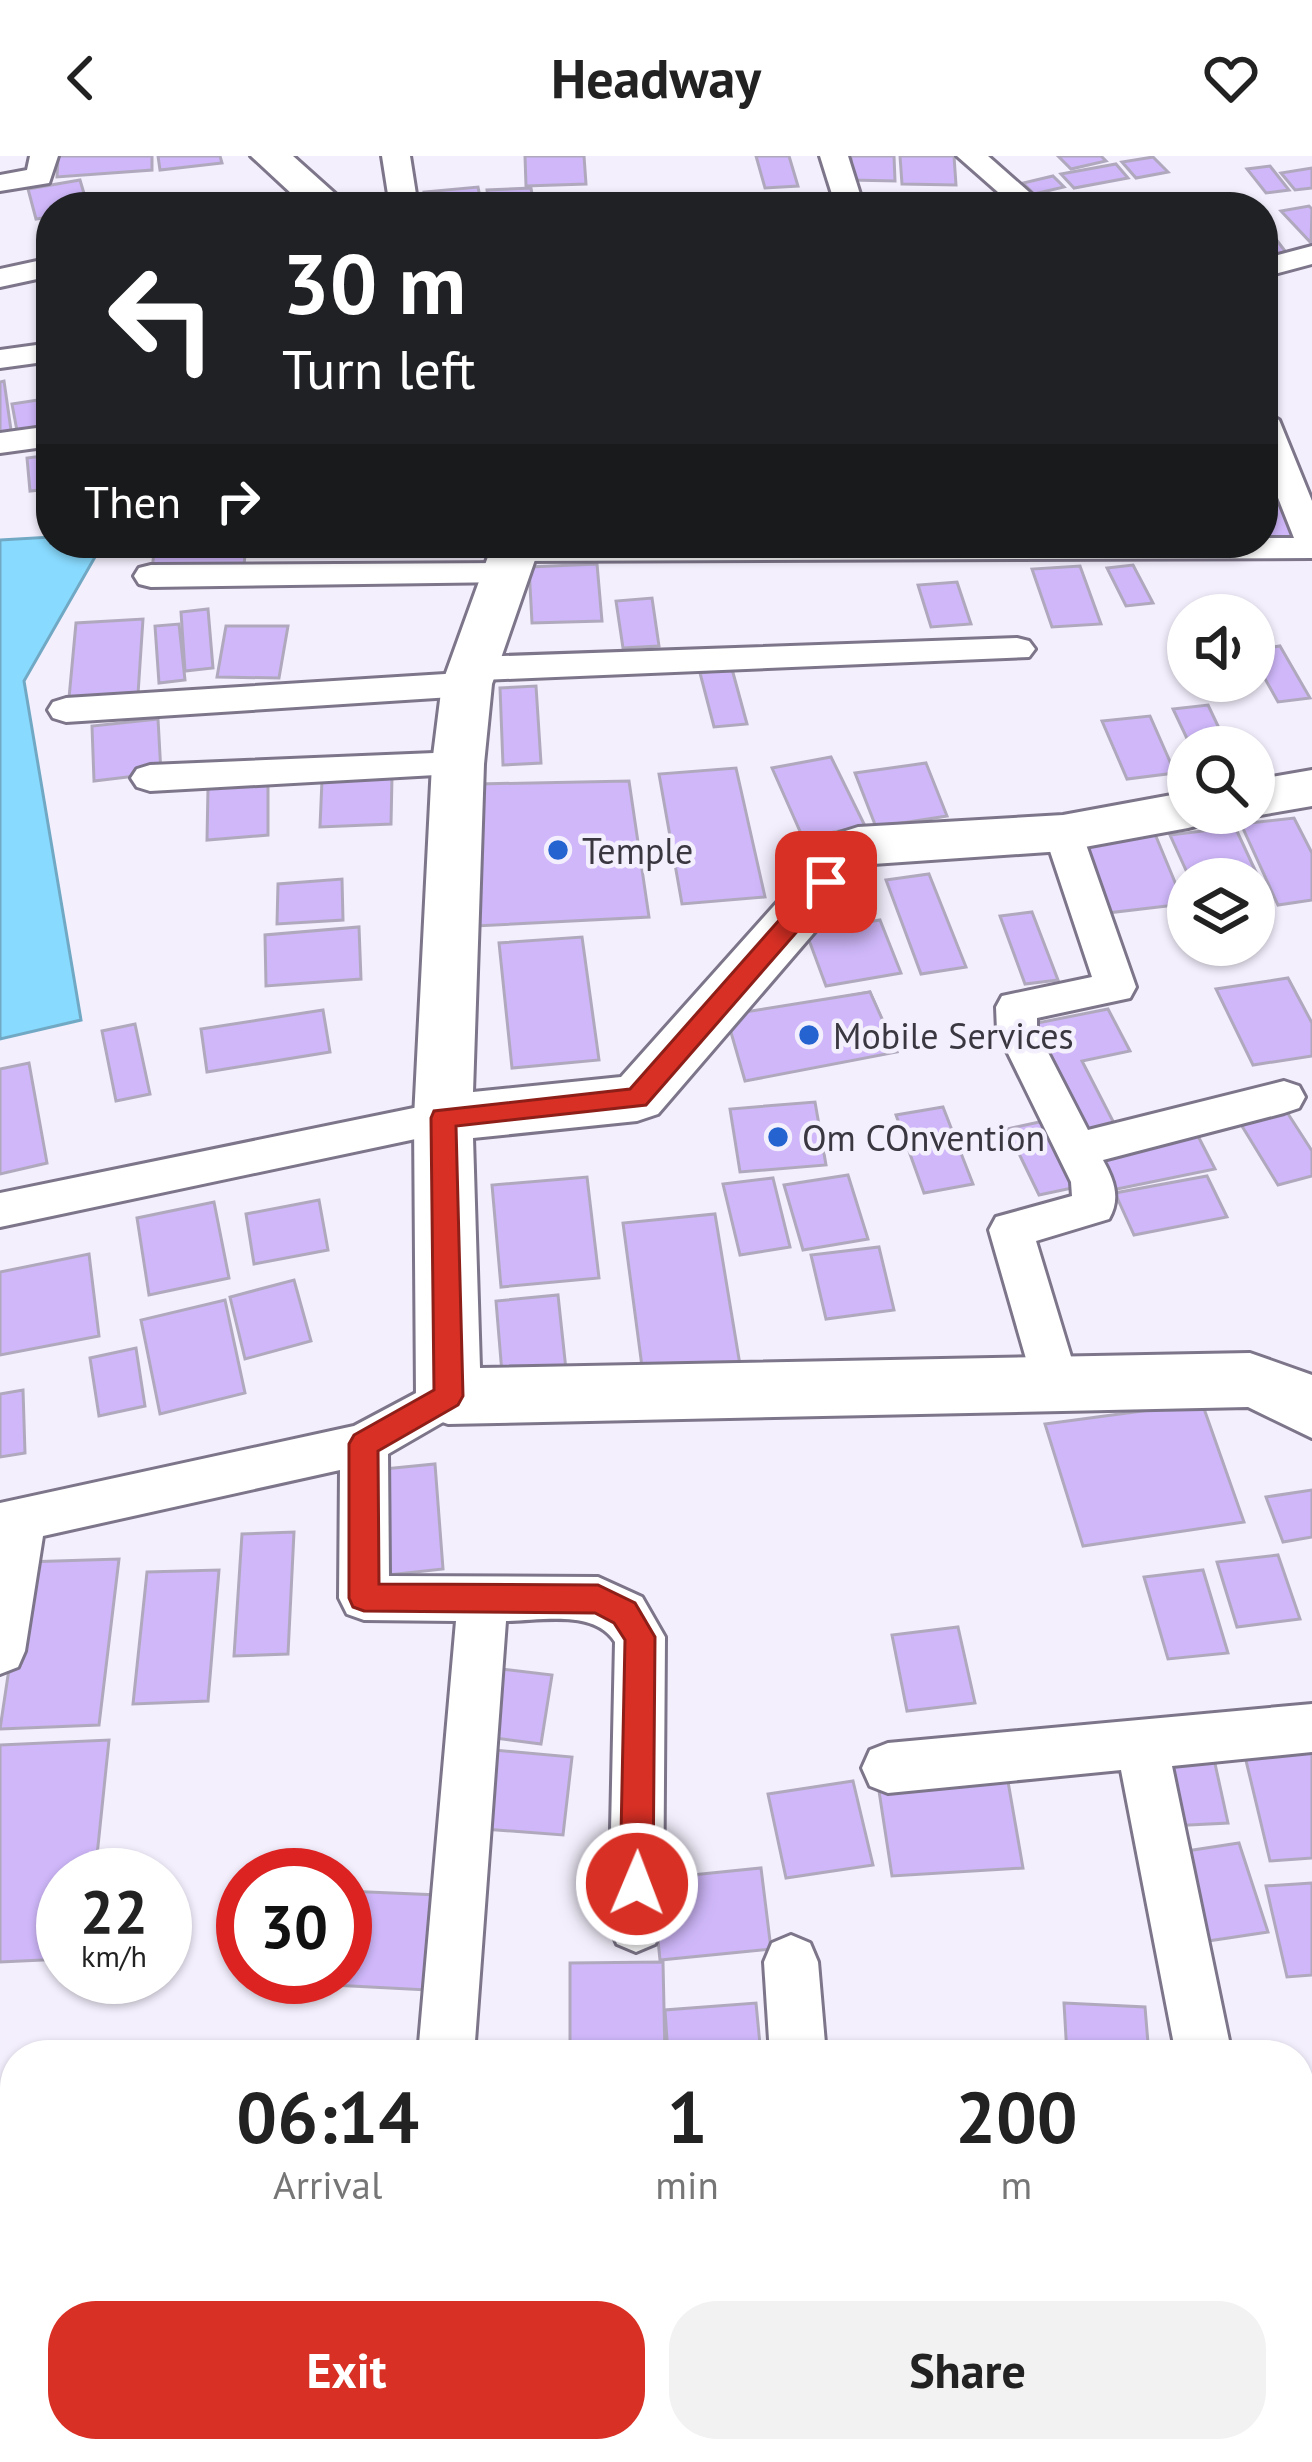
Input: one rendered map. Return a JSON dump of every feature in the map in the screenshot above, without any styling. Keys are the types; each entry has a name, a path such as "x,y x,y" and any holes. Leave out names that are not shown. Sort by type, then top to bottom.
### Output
{"street":[{"path":"0,183 39,177 44,156"},
{"path":"270,156 312,192"},
{"path":"396,156 402,192"},
{"path":"834,156 845,192"},
{"path":"970,156 1014,192"},
{"path":"1278,264 1312,255"},
{"path":"0,278 36,270"},
{"path":"0,359 36,354"},
{"path":"0,443 36,438"},
{"path":"1278,457 1311,538 1278,539"},
{"path":"151,576 475,558"},
{"path":"448,1396 443,1118 458,764 472,676 510,558"},
{"path":"66,710 472,676 1017,649"},
{"path":"150,778 458,764"},
{"path":"1275,795 1312,788"},
{"path":"0,1210 443,1118 637,1098 858,846 1064,833 1167,814"},
{"path":"1056,1383 1011,1230 1094,1207 1093,1182 1017,1031 1016,1007 1117,987 1064,833"},
{"path":"1077,1150 1284,1097"},
{"path":"0,1651 11,1521 364,1444 448,1396 1250,1380 1292,1396 1312,1410"},
{"path":"364,1444 364,1598 598,1599 624,1613 640,1637 636,1925"},
{"path":"447,2040 483,1595"},
{"path":"888,1768 1312,1728"},
{"path":"1142,1744 1201,2040"},
{"path":"791,1962 797,2040"}],"water":[{"path":"36,538 36,558 94,558 24,681 81,1020 0,1039 0,540"}],"building":[{"path":"58,156 152,156 152,170 57,177"},
{"path":"158,156 220,156 222,163 160,170"},
{"path":"525,156 584,156 586,184 526,186"},
{"path":"756,156 789,156 798,186 765,188"},
{"path":"851,156 894,156 895,181 851,180"},
{"path":"900,156 954,156 956,185 902,184"},
{"path":"1058,156 1101,156 1106,161 1071,169"},
{"path":"1153,157 1168,172 1136,178 1122,162"},
{"path":"1116,164 1128,178 1074,188 1061,174"},
{"path":"1270,166 1289,190 1265,192 1247,169"},
{"path":"1312,168 1312,188 1295,190 1281,173"},
{"path":"1053,176 1064,187 1032,192 1023,183"},
{"path":"80,180 84,192 36,192 36,219 28,189"},
{"path":"478,187 479,192 424,192"},
{"path":"531,188 532,192 487,192"},
{"path":"1312,209 1311,243 1281,211"},
{"path":"1278,242 1292,260 1278,262"},
{"path":"4,381 12,437 0,439 0,382"},
{"path":"36,400 36,433 18,436 12,404"},
{"path":"36,457 36,490 30,491 27,458"},
{"path":"1278,488 1300,539 1278,540"},
{"path":"153,558 245,558 244,566 152,570"},
{"path":"597,564 602,621 532,623 529,567"},
{"path":"1133,565 1153,603 1126,606 1107,568"},
{"path":"1080,566 1101,624 1052,627 1032,569"},
{"path":"957,582 971,624 931,627 918,585"},
{"path":"652,598 659,646 623,648 616,601"},
{"path":"208,609 213,668 185,671 181,612"},
{"path":"143,619 138,694 69,698 76,623"},
{"path":"179,624 185,680 159,683 155,626"},
{"path":"226,626 288,626 279,678 217,677"},
{"path":"1280,646 1310,698 1278,702 1275,647"},
{"path":"732,669 747,724 714,727 700,673"},
{"path":"536,686 541,763 503,765 500,688"},
{"path":"1208,705 1218,726 1181,726 1173,709"},
{"path":"1150,716 1167,755 1167,774 1127,779 1102,721"},
{"path":"158,719 161,773 94,781 92,726"},
{"path":"831,757 865,826 803,838 772,768"},
{"path":"926,763 947,816 876,827 855,773"},
{"path":"736,768 765,897 682,904 659,774"},
{"path":"392,777 391,824 320,827 322,780"},
{"name":"Temple","path":"629,781 649,917 476,926 478,784"},
{"path":"268,783 268,835 207,840 208,788"},
{"path":"1294,818 1312,853 1312,900 1278,905 1275,858 1257,858 1246,834 1275,834 1275,820"},
{"path":"1155,834 1167,863 1167,906 1107,913 1080,842"},
{"path":"1238,834 1249,858 1180,858 1170,835"},
{"path":"929,874 966,967 921,974 886,880"},
{"path":"342,879 343,920 277,924 278,884"},
{"path":"1032,912 1058,980 1025,984 1000,916"},
{"path":"880,920 901,973 826,986 806,932"},
{"path":"359,927 361,979 266,986 265,935"},
{"path":"582,937 599,1060 512,1068 499,943"},
{"path":"1288,978 1312,1023 1312,1056 1253,1065 1216,989"},
{"name":"Mobile Services","path":"870,992 894,1048 752,1075 732,1018"},
{"name":"Mobile Services","path":"870,992 897,1052 745,1081 726,1015"},
{"path":"1108,1009 1130,1051 1082,1061 1117,1129 1077,1139 1022,1026"},
{"path":"323,1010 330,1052 207,1072 201,1029"},
{"path":"135,1024 150,1094 116,1101 102,1031"},
{"path":"29,1063 47,1163 0,1174 0,1069"},
{"name":"Om COnvention","path":"815,1102 826,1165 740,1172 730,1109"},
{"path":"1283,1106 1312,1151 1312,1176 1278,1185 1237,1118"},
{"path":"943,1107 973,1184 924,1193 896,1115"},
{"path":"1044,1121 1077,1187 1039,1195 1007,1129"},
{"path":"1198,1136 1215,1169 1112,1190 1095,1156"},
{"path":"848,1175 868,1239 803,1250 784,1185"},
{"path":"1207,1176 1227,1217 1134,1235 1115,1193"},
{"path":"587,1177 599,1278 501,1287 492,1185"},
{"path":"773,1178 790,1247 740,1255 723,1184"},
{"path":"319,1200 328,1250 254,1264 246,1214"},
{"path":"214,1202 229,1278 149,1295 137,1218"},
{"path":"715,1214 740,1365 643,1374 623,1223"},
{"path":"879,1247 894,1310 826,1319 811,1255"},
{"path":"89,1254 99,1336 0,1355 0,1272"},
{"path":"294,1280 311,1341 245,1359 230,1297"},
{"path":"558,1295 567,1379 503,1385 496,1301"},
{"path":"225,1300 245,1393 160,1414 141,1320"},
{"path":"136,1348 145,1406 99,1416 90,1358"},
{"path":"23,1390 25,1453 0,1457 0,1394"},
{"path":"1202,1403 1244,1522 1083,1546 1045,1424"},
{"path":"435,1464 443,1569 379,1576 373,1470"},
{"path":"1312,1490 1312,1537 1283,1542 1266,1497"},
{"path":"294,1532 288,1654 234,1656 242,1534"},
{"path":"1278,1555 1300,1619 1237,1627 1217,1562"},
{"path":"119,1559 99,1725 0,1729 25,1562"},
{"path":"219,1570 208,1701 133,1704 147,1572"},
{"path":"1203,1570 1228,1653 1168,1659 1144,1577"},
{"path":"958,1627 975,1703 907,1711 892,1635"},
{"path":"501,1669 552,1675 541,1744 488,1737"},
{"path":"109,1740 98,1848 36,1848 36,1960 0,1962 0,1745"},
{"path":"1312,1743 1312,1858 1270,1861 1243,1748"},
{"path":"494,1750 572,1757 563,1835 484,1829"},
{"path":"1214,1759 1228,1823 1170,1826 1157,1763"},
{"path":"1006,1770 1023,1868 892,1876 877,1778"},
{"path":"853,1781 873,1865 786,1878 768,1794"},
{"path":"1239,1843 1268,1932 1208,1941 1180,1852"},
{"path":"761,1868 771,1949 660,1960 652,1879"},
{"path":"1312,1883 1312,1975 1287,1977 1266,1886"},
{"path":"372,1892 438,1895 427,1990 372,1987"},
{"path":"663,1962 665,2040 570,2040 570,1963"},
{"path":"756,2003 760,2040 667,2040 665,2010"},
{"path":"1064,2003 1145,2007 1148,2040 1066,2040"}],"place":[{"name":"Temple","path":"558,850"},
{"name":"Mobile Services","path":"809,1035"},
{"name":"Om COnvention","path":"778,1137"}],"route":[{"path":"637,1884 640,1637 624,1613 598,1599 364,1598 364,1444 448,1396 443,1118 637,1098 826,882"}]}
